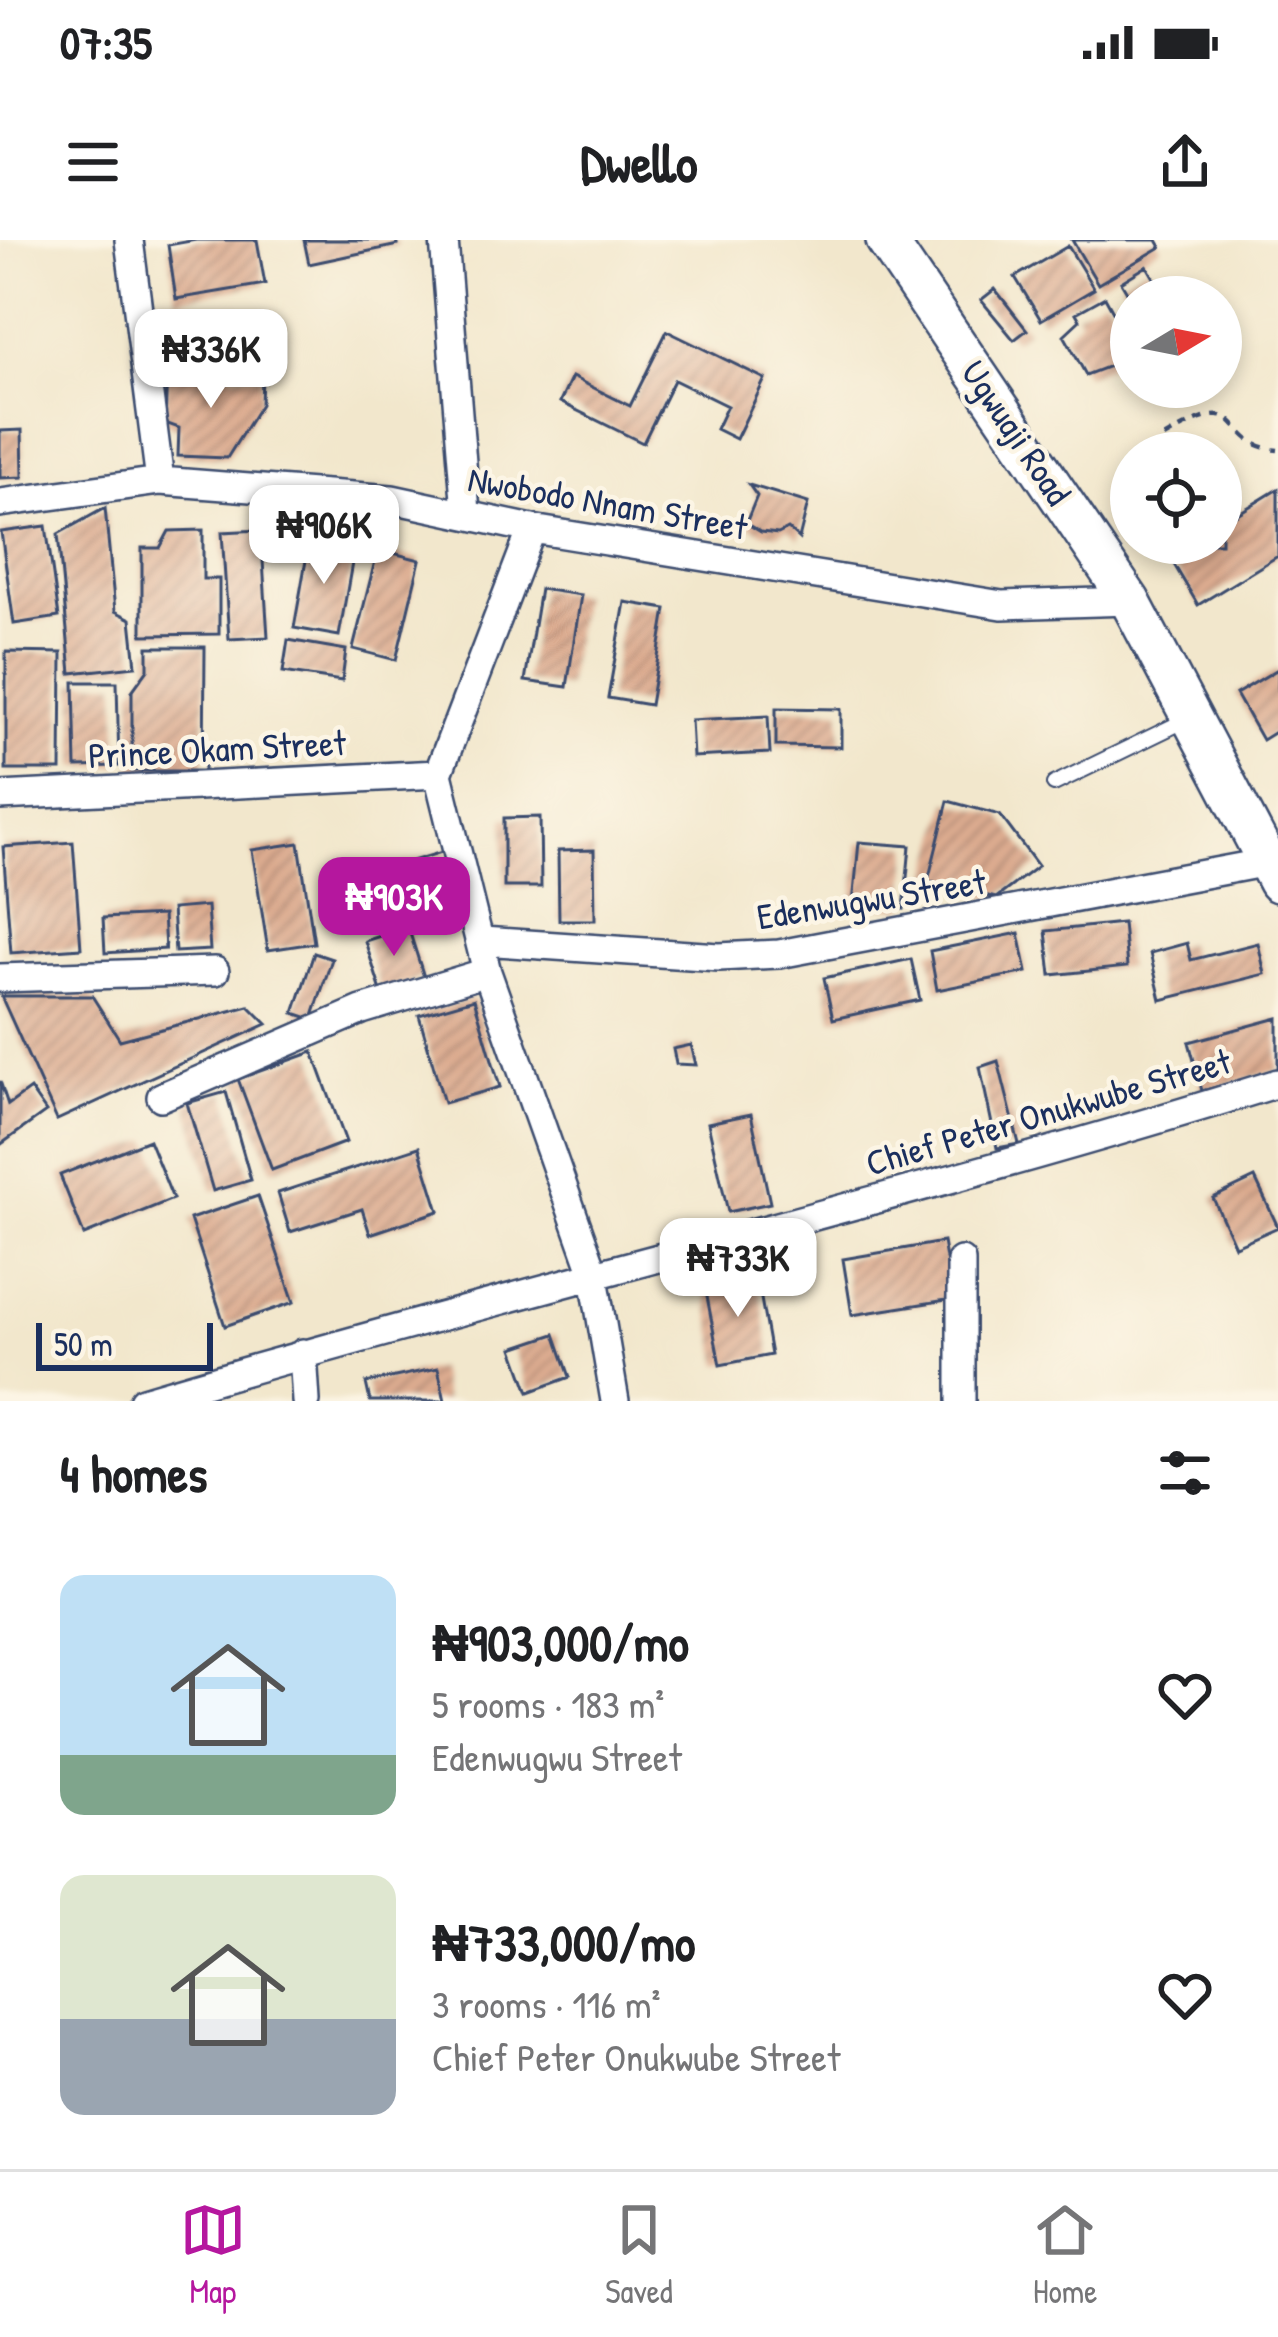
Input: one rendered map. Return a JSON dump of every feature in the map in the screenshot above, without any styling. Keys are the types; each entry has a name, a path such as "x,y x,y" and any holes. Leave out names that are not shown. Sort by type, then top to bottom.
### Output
{"main road":[{"name":"Ugwuaji Road","path":"886,240 1130,601 1273,872"}],"street":[{"path":"129,240 160,481"},
{"path":"444,240 466,512"},
{"name":"Nwobodo Nnam Street","path":"0,503 160,481 392,500 532,529 1002,605 1130,601"},
{"path":"532,529 438,774 487,972 593,1271 615,1401"},
{"name":"Prince Okam Street","path":"0,796 438,774"},
{"name":"Edenwugwu Street","path":"482,941 719,957 778,954 1273,872"},
{"path":"0,978 215,971"},
{"path":"161,1097 362,1010 487,972"},
{"name":"Chief Peter Onukwube Street","path":"143,1401 593,1271 1084,1143 1278,1083"},
{"path":"961,1261 961,1401"},
{"path":"303,1353 306,1401"}],"lane":[{"path":"1054,784 1191,718"}],"path":[{"path":"1174,432 1206,413 1232,417 1259,447 1278,450"}],"building":[{"path":"257,240 265,284 176,299 168,245"},
{"path":"304,240 397,240 398,245 309,264"},
{"path":"1072,240 1157,240 1161,247 1098,284"},
{"path":"1068,246 1094,289 1041,320 1015,277"},
{"path":"1147,266 1153,276 1131,276"},
{"path":"995,289 1027,330 1014,340 981,300"},
{"path":"1105,297 1110,306 1110,366 1086,375 1064,335 1080,320 1076,313"},
{"path":"667,331 765,379 736,439 716,429 727,406 674,380 643,443 560,402 572,377 630,406"},
{"path":"167,372 262,376 261,404 227,458 178,456 179,428 165,423"},
{"path":"22,430 23,477 0,478 0,431"},
{"path":"749,485 808,503 799,539 788,529 778,534 761,532 746,523 757,496"},
{"path":"1278,489 1278,556 1198,605 1174,564 1242,564 1242,511"},
{"path":"105,508 115,611 131,619 136,666 71,673 58,534"},
{"path":"46,526 59,617 14,624 1,532"},
{"path":"203,530 203,579 219,579 219,634 142,635 142,548 160,548 169,531"},
{"path":"261,530 268,637 229,639 222,532"},
{"path":"310,538 355,546 339,636 294,628"},
{"path":"378,549 420,560 396,660 353,649"},
{"path":"540,589 581,595 567,687 525,681"},
{"path":"625,602 666,609 650,705 608,698"},
{"path":"288,640 346,650 342,681 283,672"},
{"path":"148,647 205,647 204,771 132,771 132,691 148,669"},
{"path":"6,652 62,653 61,770 6,770"},
{"path":"1278,669 1278,730 1262,740 1236,694"},
{"path":"74,682 117,682 119,766 76,767"},
{"path":"776,708 841,709 841,747 776,746"},
{"path":"768,716 770,753 693,757 691,720"},
{"path":"948,801 1000,815 1038,866 996,898 928,881"},
{"path":"540,817 541,887 504,887 504,818"},
{"path":"73,842 81,948 11,953 3,847"},
{"path":"859,842 910,846 904,909 853,904"},
{"path":"299,843 314,943 268,950 252,850"},
{"path":"594,850 595,920 559,920 558,851"},
{"path":"445,851 460,901 371,928 356,878"},
{"path":"207,906 210,950 175,952 172,909"},
{"path":"163,915 165,949 105,953 103,918"},
{"path":"1123,923 1127,967 1051,975 1046,931"},
{"path":"408,927 424,977 381,991 365,941"},
{"path":"1019,933 1027,972 937,990 930,951"},
{"path":"1187,943 1191,960 1258,943 1265,974 1161,1000 1150,953"},
{"path":"314,953 332,959 312,1019 294,1013"},
{"path":"911,959 920,1000 833,1019 824,978"},
{"path":"1,996 92,996 120,1040 249,1006 267,1024 57,1120"},
{"path":"474,999 500,1087 444,1103 419,1015"},
{"path":"1278,1018 1278,1070 1202,1091 1189,1042"},
{"path":"691,1045 696,1065 676,1064 673,1049"},
{"path":"313,1052 346,1142 272,1170 238,1079"},
{"path":"998,1061 1019,1144 997,1148 980,1067"},
{"path":"0,1081 8,1105 30,1089 46,1112 0,1145"},
{"path":"226,1092 251,1180 213,1191 187,1103"},
{"path":"751,1114 770,1203 728,1212 708,1123"},
{"path":"149,1140 173,1199 84,1235 60,1175"},
{"path":"419,1147 439,1211 370,1234 362,1209 290,1232 278,1193"},
{"path":"1255,1178 1278,1227 1235,1246 1213,1198"},
{"path":"258,1196 294,1302 225,1326 190,1219"},
{"path":"943,1242 953,1299 852,1315 843,1259"},
{"path":"757,1276 771,1355 720,1365 705,1286"},
{"path":"555,1334 570,1377 529,1392 513,1348"},
{"path":"438,1368 445,1401 370,1401 366,1383"}]}
